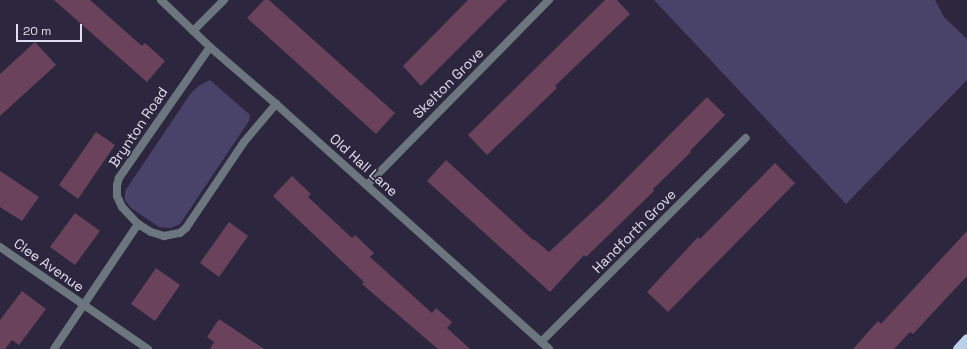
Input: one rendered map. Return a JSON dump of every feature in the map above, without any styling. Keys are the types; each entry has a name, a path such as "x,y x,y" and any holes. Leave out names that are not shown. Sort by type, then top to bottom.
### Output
{"highway":[{"path":"958,349 967,339"}],"street":[{"name":"Old Hall Lane","path":"161,0 210,47 367,185 549,349"},
{"path":"193,30 224,0"},
{"name":"Skelton Grove","path":"367,185 548,0"},
{"name":"Brynton Road","path":"210,47 119,178 117,185 117,196 122,207 138,224 151,232 164,236 180,233 186,228 244,142 276,104"},
{"name":"Handforth Grove","path":"541,342 746,138"},
{"path":"54,349 138,224"},
{"name":"Clee Avenue","path":"0,247 148,349"}],"shaded area":[{"path":"654,0 935,0 944,17 967,39 967,80 846,204"},
{"path":"210,80 250,115 249,121 180,224 171,228 159,227 131,208 125,200 125,191 191,93 200,85"}],"building":[{"path":"54,0 90,0 142,46 145,43 165,61 147,82"},
{"path":"264,0 269,0 395,113 376,134 247,18"},
{"path":"468,0 507,0 421,86 403,66"},
{"path":"605,0 617,0 630,14 555,86 557,88 487,155 468,135"},
{"path":"35,42 56,65 0,116 0,74"},
{"path":"707,97 725,115 690,151 691,152 653,189 654,191 586,257 584,255 550,292 427,181 446,160 532,239 549,252 604,201"},
{"path":"96,132 115,145 78,199 59,185"},
{"path":"775,163 795,183 668,312 647,292 698,237 700,239"},
{"path":"0,171 39,197 22,221 0,207"},
{"path":"292,176 311,194 308,197 352,238 355,235 374,253 370,257 432,313 436,308 452,322 447,328 470,349 438,349 362,284 364,282 273,196"},
{"path":"75,213 100,231 75,265 50,247"},
{"path":"229,222 248,236 219,277 200,263"},
{"path":"967,231 967,276 913,334 910,332 894,349 853,349 878,321 881,324"},
{"path":"156,268 180,285 155,321 131,304"},
{"path":"22,291 46,309 19,345 12,340 5,349 0,349 0,320"},
{"path":"219,319 264,349 210,349 214,342 207,337"}]}
